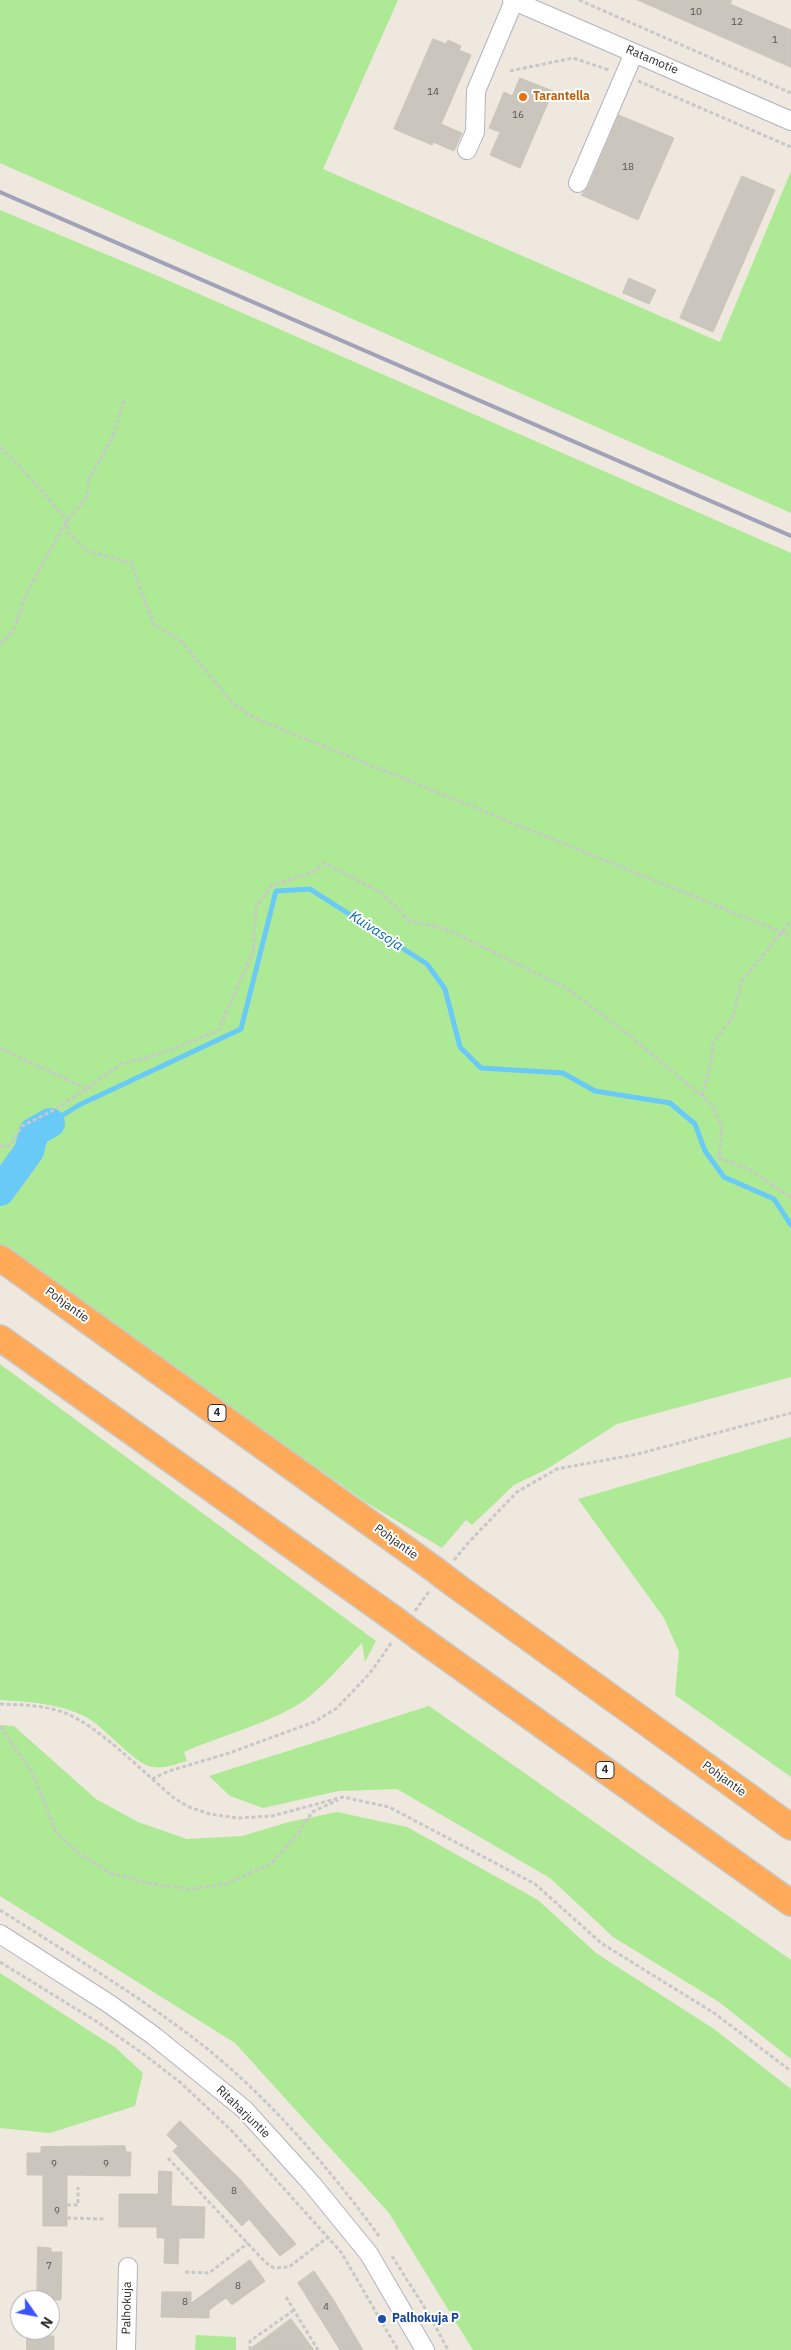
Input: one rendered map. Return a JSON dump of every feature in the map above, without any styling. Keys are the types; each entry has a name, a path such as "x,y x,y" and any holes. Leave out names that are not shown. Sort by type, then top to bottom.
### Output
{"highway":[{"name":"Pohjantie","path":"0,1258 444,1575 791,1827"},
{"name":"4","path":"0,1338 407,1626 791,1903"}],"street":[{"name":"Ratamotie","path":"513,0 791,121"},
{"path":"467,150 475,132 476,91 513,0"},
{"path":"578,183 626,76 634,53"},
{"name":"Ritaharjuntie","path":"0,1934 154,2036 244,2109 312,2184 369,2254 425,2350"},
{"name":"Palhokuja","path":"126,2350 128,2267"}],"path":[{"path":"579,0 791,93"},
{"path":"510,71 573,58 626,76 791,147"},
{"path":"0,644 14,630 26,594 67,520 86,497 90,479 112,438 124,400"},
{"path":"0,447 26,473 67,520 68,532 86,551 131,562 154,625 179,639 234,704 252,717 791,936"},
{"path":"0,1146 10,1146 22,1126 54,1110 121,1064 160,1054 218,1031 253,952 256,907 272,884 314,872 324,863 382,893 410,921 446,929 568,989 628,1034 711,1104 722,1126 719,1158 749,1169 791,1197"},
{"path":"702,1096 710,1062 712,1043 734,1017 742,981 791,921"},
{"path":"0,1048 87,1089"},
{"path":"152,1779 169,1771 228,1753 314,1722 337,1708 370,1672 407,1626 469,1542 517,1492 557,1470 638,1454 791,1413"},
{"path":"0,1704 40,1706 63,1712 85,1722 174,1798 190,1807 210,1814 237,1818 272,1816 343,1797 389,1807 535,1884 601,1943 714,2013 791,2071"},
{"path":"0,1726 33,1774 56,1832 76,1851 110,1873 152,1884 190,1888 226,1884 272,1863 300,1831 312,1812 343,1797"},
{"path":"0,1962 99,2023 180,2083 232,2131 341,2252 382,2319 398,2350"},
{"path":"168,2158 264,2262 274,2268 289,2267 328,2237"},
{"path":"67,2205 78,2205 78,2188"},
{"path":"67,2218 105,2219"},
{"path":"185,2272 209,2273 248,2243"},
{"path":"286,2297 318,2350"},
{"path":"250,2350 250,2341 294,2310"}],"green space":[{"path":"0,0 398,0 323,169 720,342 791,171 791,513 0,163"},
{"path":"0,210 158,276 791,553 791,1377 617,1424 547,1469 514,1485 472,1525 466,1520 442,1548 367,1503 0,1245"},
{"path":"0,1364 376,1641 365,1662 362,1643 335,1673 305,1700 263,1722 184,1752 187,1761 161,1767 146,1765 138,1760 102,1728 75,1712 44,1704 0,1700"},
{"path":"791,1437 791,1777 675,1695 679,1652 664,1618 578,1499"},
{"path":"429,1706 791,1960 791,2059 719,2002 613,1937 550,1878 397,1789 339,1791 263,1808 230,1796 209,1776"},
{"path":"0,1725 14,1726 96,1799 138,1822 187,1839 242,1836 289,1822 337,1812 407,1827 538,1900 596,1953 714,2029 791,2089 791,2350 473,2350 389,2213 235,2043 0,1896"},
{"path":"0,1973 116,2048 143,2073 135,2106 50,2133 0,2128"},
{"path":"196,2335 236,2337 236,2350 195,2350"}],"building":[{"path":"638,0 732,0 730,4 791,30 791,67"},
{"path":"433,39 446,44 448,40 461,46 459,50 471,55 441,124 462,133 454,151 433,142 432,145 394,129"},
{"path":"520,78 553,91 520,168 490,155 500,132 489,128 504,92 512,96"},
{"path":"619,115 674,138 638,220 581,195 588,187"},
{"path":"742,176 775,190 713,332 680,318"},
{"path":"629,278 656,290 649,304 623,293"},
{"path":"180,2121 239,2178 296,2244 280,2256 249,2219 242,2226 173,2151 178,2146 167,2135"},
{"path":"125,2146 126,2152 131,2152 130,2176 67,2175 67,2226 43,2226 43,2175 27,2175 27,2153 41,2153 41,2147"},
{"path":"159,2171 172,2172 171,2206 205,2207 204,2238 179,2238 178,2264 164,2263 165,2238 157,2238 157,2227 119,2227 119,2194 158,2194"},
{"path":"38,2247 51,2248 51,2252 62,2252 61,2300 60,2290 37,2290"},
{"path":"250,2260 265,2281 232,2305 226,2298 209,2310 209,2318 161,2317 162,2292 191,2292 191,2303"},
{"path":"314,2271 363,2350 340,2350 298,2283"},
{"path":"291,2319 314,2350 249,2350"},
{"path":"27,2340 54,2340 54,2350 27,2350"}],"waterway":[{"name":"Kuivasoja","path":"50,1123 79,1105 241,1029 276,891 310,889 427,964 445,989 460,1047 481,1068 563,1073 595,1091 670,1103 695,1124 705,1151 724,1177 774,1199 791,1225"},
{"name":"Kuivasoja","path":"0,1191 29,1151 34,1132 50,1123"}],"railway":[{"path":"0,192 791,536"}],"place":[{"name":"Tarantella","path":"523,97"},
{"name":"Palhokuja P","path":"382,2319"}]}
